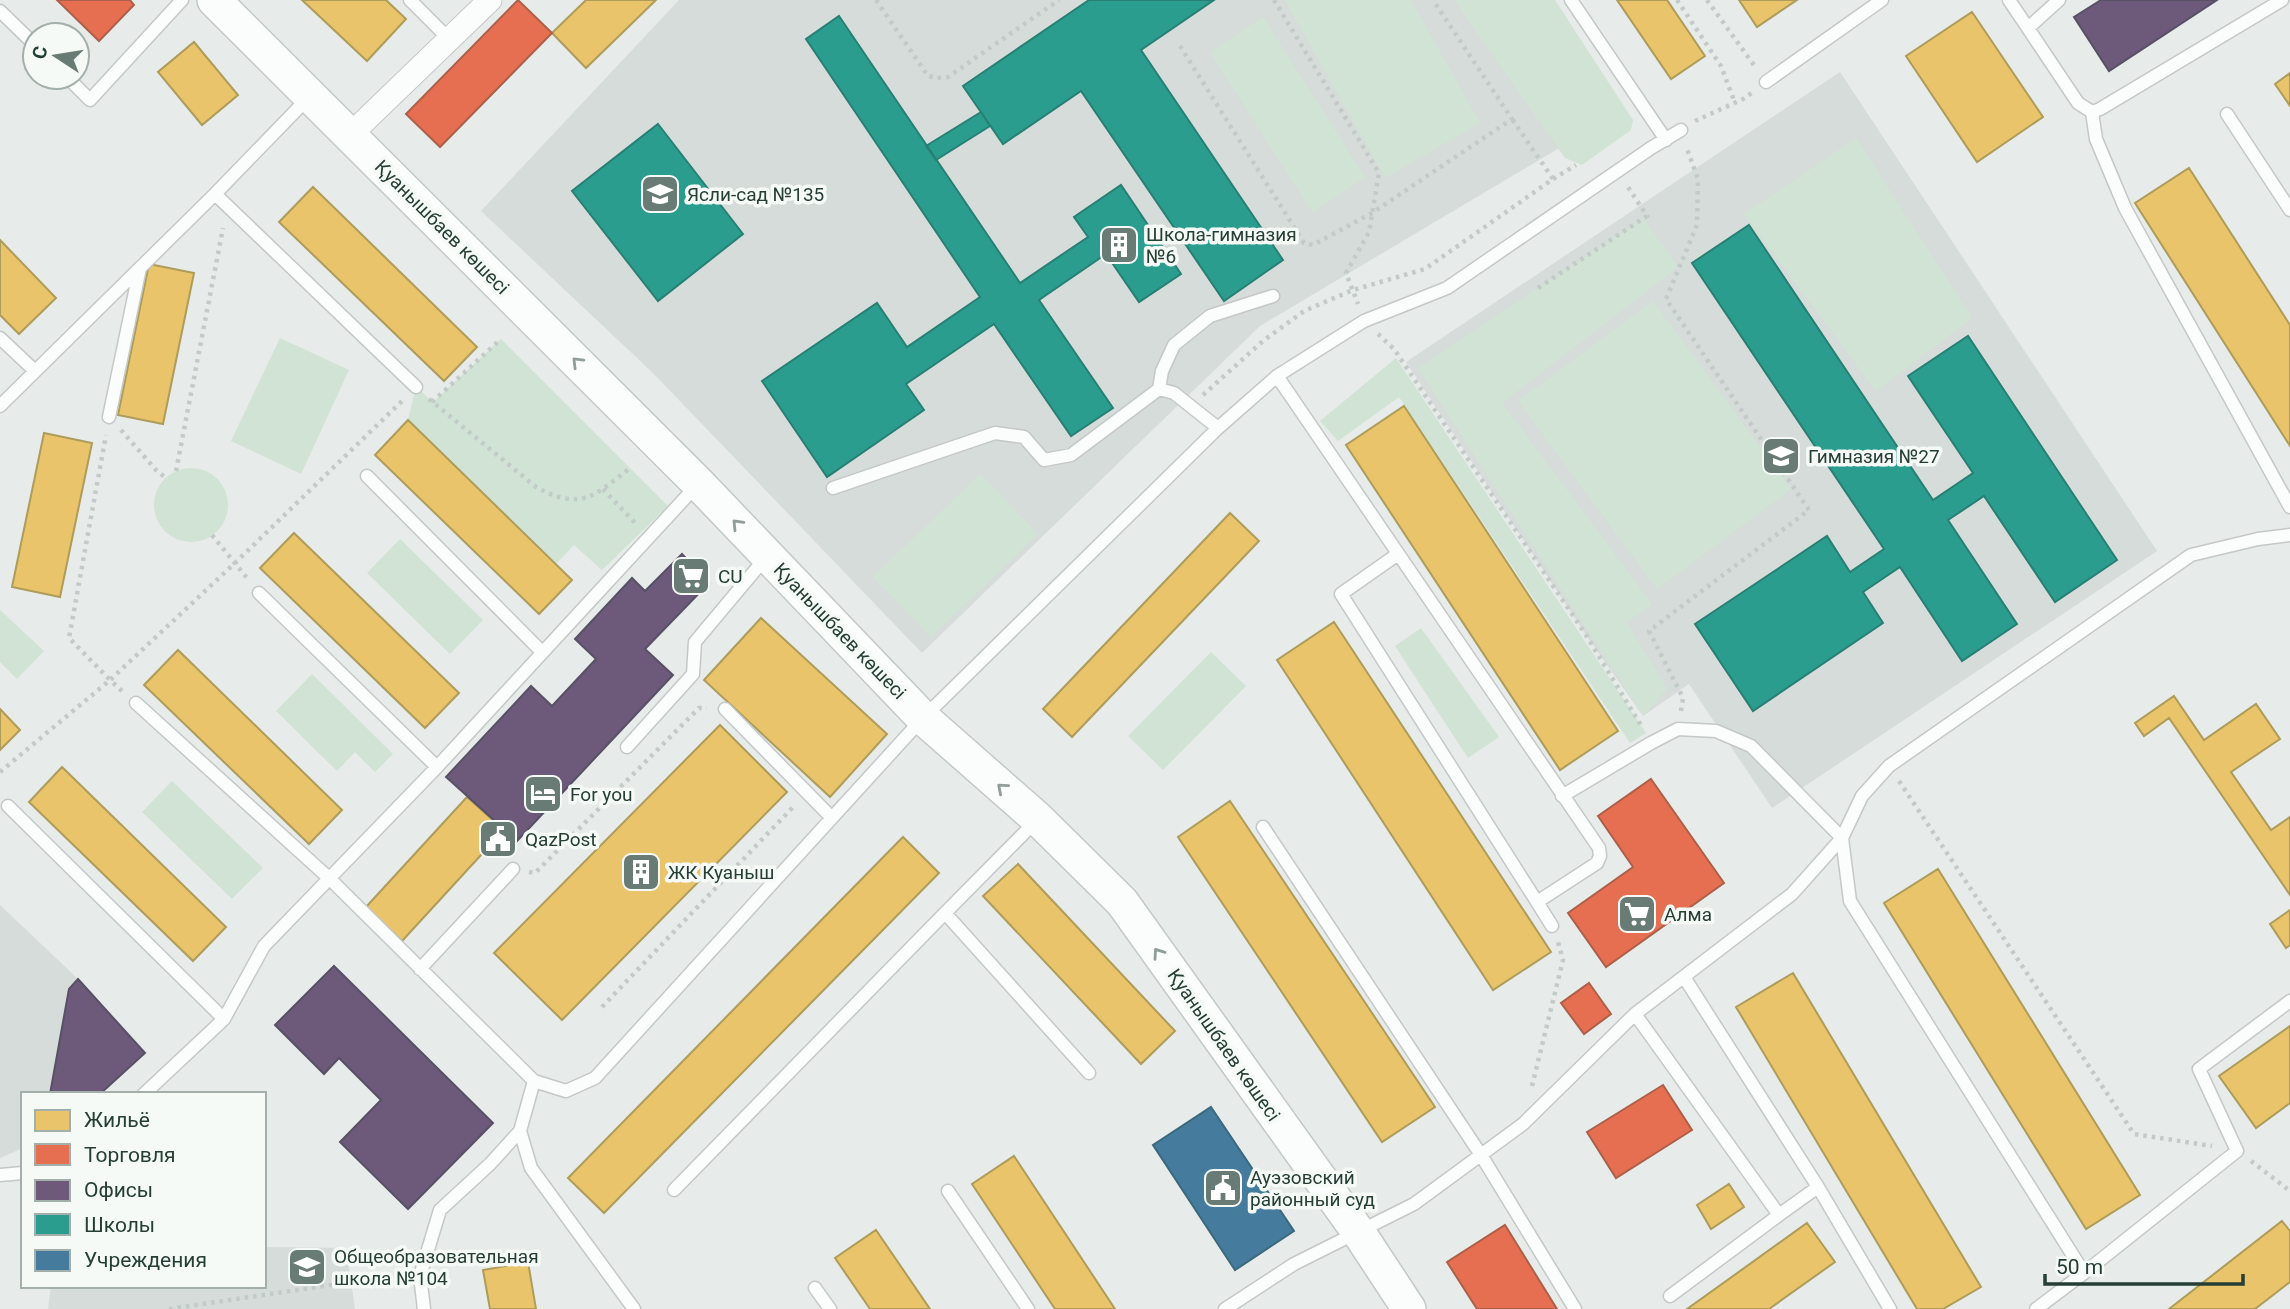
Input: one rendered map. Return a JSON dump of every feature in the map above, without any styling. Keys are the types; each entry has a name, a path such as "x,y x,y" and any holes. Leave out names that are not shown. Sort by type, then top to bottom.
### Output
{"street":[{"name":"Қуанышбаев көшесі","path":"214,0 698,483 923,718 1038,819 1122,902 1359,1233 1409,1309"},
{"path":"350,135 490,0"}],"lane":[{"path":"81,91 90,100 183,0"},
{"path":"410,0 449,39"},
{"path":"1572,0 1666,140"},
{"path":"1766,82 1882,0"},
{"path":"2009,0 2078,103 2092,112 2096,139 2125,208 2290,507"},
{"path":"2028,28 2059,0"},
{"path":"2092,112 2282,0"},
{"path":"0,11 21,32"},
{"path":"0,406 311,96"},
{"path":"2227,114 2290,210"},
{"path":"136,703 330,879 534,1081 566,1091 595,1079 923,718 1218,428 1277,376 1364,321 1447,288 1681,130"},
{"path":"215,194 416,387"},
{"path":"109,417 140,268"},
{"path":"833,488 995,433 1024,437 1044,460 1071,455 1159,389 1162,371 1174,345 1201,323 1210,316 1273,296"},
{"path":"0,338 35,371"},
{"path":"1277,376 1599,848 1597,863 1537,902"},
{"path":"1159,389 1174,393 1218,428"},
{"path":"367,477 542,652"},
{"path":"146,1092 224,1019 264,946 437,767 698,483"},
{"path":"1225,1309 1294,1264 1413,1204 1523,1124 1635,1014 1792,894 1842,838 1862,796 1889,766 2191,555 2258,539 2290,535"},
{"path":"1398,554 1341,594 1552,926"},
{"path":"627,747 693,674 695,642 767,555"},
{"path":"259,593 437,767"},
{"path":"725,709 832,818"},
{"path":"1562,796 1678,729 1716,731 1751,746 1842,838 1850,901 2084,1273"},
{"path":"8,806 224,1019"},
{"path":"674,1190 1038,819"},
{"path":"1263,827 1481,1156 1575,1309"},
{"path":"420,969 513,869"},
{"path":"945,913 1089,1073"},
{"path":"1684,977 1818,1187 1890,1309"},
{"path":"2036,1309 2237,1150 2199,1069 2290,1001"},
{"path":"1635,1014 1779,1214"},
{"path":"424,1309 420,1276 440,1210 490,1164 520,1131 534,1081"},
{"path":"520,1131 531,1168 634,1309"},
{"path":"0,1175 21,1173"},
{"path":"1670,1296 1818,1187"},
{"path":"948,1191 1027,1309"},
{"path":"815,1288 830,1309"}],"path":[{"path":"876,0 928,76 937,78 947,76 1059,0"},
{"path":"1274,0 1379,173 1368,232 1346,273 1364,321 1394,349 1586,635 1651,743"},
{"path":"1433,0 1553,179"},
{"path":"1677,0 1721,66 1735,103"},
{"path":"1707,0 1766,82"},
{"path":"1180,46 1304,243 1312,245 1372,213 1512,119"},
{"path":"1678,729 1683,698 1649,631 1809,510 1666,299 1697,225 1698,179 1681,130 1692,122 1743,99"},
{"path":"1191,406 1263,341 1304,311 1353,290 1425,269 1576,165"},
{"path":"1538,288 1647,215 1634,196"},
{"path":"176,471 228,205"},
{"path":"501,339 432,402 536,487 555,497 581,500 603,489 630,468"},
{"path":"0,772 110,680 416,387"},
{"path":"109,417 166,478"},
{"path":"109,417 69,638 136,703"},
{"path":"603,489 644,531"},
{"path":"212,536 259,593"},
{"path":"535,873 699,708 725,709"},
{"path":"1889,766 2134,1134 2237,1150 2290,1191"},
{"path":"603,1007 807,792"},
{"path":"1523,1124 1563,960 1552,926"},
{"path":"169,1309 372,1279 420,1276"}],"shaded area":[{"path":"679,0 1542,0 1618,113 1260,326 922,653 653,373 481,211"},
{"name":"Гимназия №27","path":"1840,72 2157,551 1772,808 1689,684 1643,716 1586,635 1406,362"},
{"path":"0,905 78,979 69,989 50,1092 21,1092 21,1149 0,1158"},
{"name":"Общеобразовательная школа №104","path":"266,1247 346,1248 355,1309 48,1309 51,1288 266,1288"}],"green space":[{"path":"1285,0 1411,0 1480,123 1385,178"},
{"path":"1454,0 1555,0 1633,120 1631,130 1582,165 1565,158"},
{"path":"1263,17 1365,177 1312,212 1210,52"},
{"path":"1856,138 1972,318 1876,391 1744,214"},
{"path":"1643,218 1678,267 1502,403 1652,604 1627,623 1667,689 1643,716 1418,368"},
{"path":"1653,301 1791,489 1657,589 1518,401"},
{"path":"280,338 349,370 301,474 231,441"},
{"path":"501,339 668,506 602,570 574,545 556,564 408,420 416,387 433,402"},
{"path":"1396,358 1646,733 1630,743 1399,397 1338,441 1320,421"},
{"path":"191,468 205,471 217,479 225,491 228,505 225,519 217,531 205,539 191,542 177,539 165,531 157,519 154,505 157,491 165,479 177,471"},
{"path":"980,474 1038,534 931,637 873,577"},
{"path":"400,539 483,620 450,654 367,573"},
{"path":"0,610 44,651 17,679 0,662"},
{"path":"1421,628 1499,737 1468,758 1395,646"},
{"path":"1211,652 1246,686 1163,770 1128,736"},
{"path":"312,674 393,754 375,772 355,752 337,771 276,711"},
{"path":"172,781 263,868 232,899 142,812"}],"building: Жильё":[{"path":"302,0 386,0 406,19 367,61"},
{"path":"586,0 656,0 586,68 552,33"},
{"path":"1617,0 1667,0 1705,56 1671,79"},
{"path":"1739,0 1797,0 1757,27"},
{"path":"1972,12 2043,117 1977,162 1906,56"},
{"path":"194,42 238,95 202,125 158,72"},
{"path":"2290,73 2290,106 2275,84"},
{"path":"2189,168 2290,325 2290,446 2135,203"},
{"path":"313,187 477,347 444,381 279,222"},
{"path":"0,240 56,298 19,334 0,315"},
{"path":"149,264 194,273 163,424 118,415"},
{"path":"1404,406 1618,731 1560,770 1346,445"},
{"path":"408,420 572,580 539,614 375,455"},
{"path":"44,433 92,443 60,597 12,587"},
{"path":"1230,513 1259,541 1072,737 1043,709"},
{"path":"294,533 459,693 425,728 260,568"},
{"path":"761,618 887,734 830,797 704,680"},
{"path":"1334,622 1551,952 1493,990 1277,660"},
{"path":"178,650 342,810 309,844 144,685"},
{"path":"2174,696 2204,740 2256,704 2280,739 2231,772 2271,830 2290,817 2290,895 2169,718 2144,736 2135,723"},
{"path":"0,709 20,730 0,750"},
{"name":"ЖК Куаныш","path":"720,725 787,792 562,1020 494,953"},
{"path":"62,767 226,927 193,961 29,802"},
{"path":"467,797 504,830 402,941 366,907"},
{"path":"1230,801 1435,1107 1382,1142 1178,837"},
{"path":"903,837 939,873 604,1213 568,1178"},
{"path":"1018,864 1175,1031 1141,1064 983,896"},
{"path":"1938,869 2140,1195 2086,1229 1884,903"},
{"path":"2290,910 2290,945 2286,948 2270,924"},
{"path":"1793,973 1981,1287 1943,1309 1917,1309 1736,1007"},
{"path":"2290,1026 2290,1103 2256,1128 2219,1076"},
{"path":"1014,1156 1115,1309 1055,1309 972,1184"},
{"path":"1729,1184 1744,1207 1711,1229 1697,1205"},
{"path":"2282,1221 2290,1231 2290,1282 2255,1309 2169,1309"},
{"path":"1807,1223 1835,1262 1769,1309 1687,1309"},
{"path":"876,1230 930,1309 870,1309 835,1258"},
{"path":"528,1262 536,1309 490,1309 483,1270"}],"building: Торговля":[{"path":"57,0 130,0 134,5 99,41 91,33 91,21 79,21"},
{"path":"518,0 552,33 440,147 406,114"},
{"path":"1651,779 1724,883 1606,967 1568,913 1633,867 1598,816"},
{"path":"1589,983 1611,1014 1584,1034 1561,1003"},
{"path":"1663,1085 1692,1130 1616,1178 1587,1132"},
{"path":"1505,1225 1557,1309 1477,1309 1447,1262"}],"building: Офисы":[{"path":"2101,0 2217,0 2109,71 2074,17"},
{"path":"682,554 709,583 645,649 673,675 517,841 446,777 531,686 552,706 596,659 575,639 632,578 645,591"},
{"path":"334,966 493,1123 408,1209 340,1142 381,1100 339,1058 324,1074 275,1025"},
{"path":"78,979 145,1053 102,1092 50,1092 69,989"}],"building: Школы":[{"path":"1089,0 1214,0 1141,50 1283,260 1224,301 1081,91 1003,144 963,86"},
{"name":"Школа-гимназия №6","path":"839,16 1020,283 1088,237 1074,217 1121,185 1181,274 1139,302 1106,254 1039,300 1113,408 1071,436 994,324 906,384 924,410 827,477 762,381 877,303 907,347 980,297 806,39"},
{"path":"981,112 990,126 936,160 926,146"},
{"name":"Ясли-сад №135","path":"658,124 743,234 658,301 572,191"},
{"path":"1749,225 1933,500 1973,473 1908,376 1968,336 2117,560 2055,602 1984,496 1948,520 2017,624 1962,661 1900,567 1863,592 1883,623 1753,711 1695,624 1827,536 1850,572 1884,549 1692,263"}],"building: Учреждения":[{"name":"Ауэзовский районный суд","path":"1211,1107 1294,1231 1235,1270 1153,1145"}],"place":[{"name":"Ясли-сад №135","path":"660,194"},
{"name":"Школа-гимназия №6","path":"1119,245"},
{"name":"Гимназия №27","path":"1781,456"},
{"name":"CU","path":"691,576"},
{"name":"For you","path":"543,794"},
{"name":"QazPost","path":"498,839"},
{"name":"ЖК Куаныш","path":"641,872"},
{"name":"Алма","path":"1637,914"},
{"name":"Ауэзовский районный суд","path":"1223,1188"},
{"name":"Общеобразовательная школа №104","path":"307,1267"}]}
